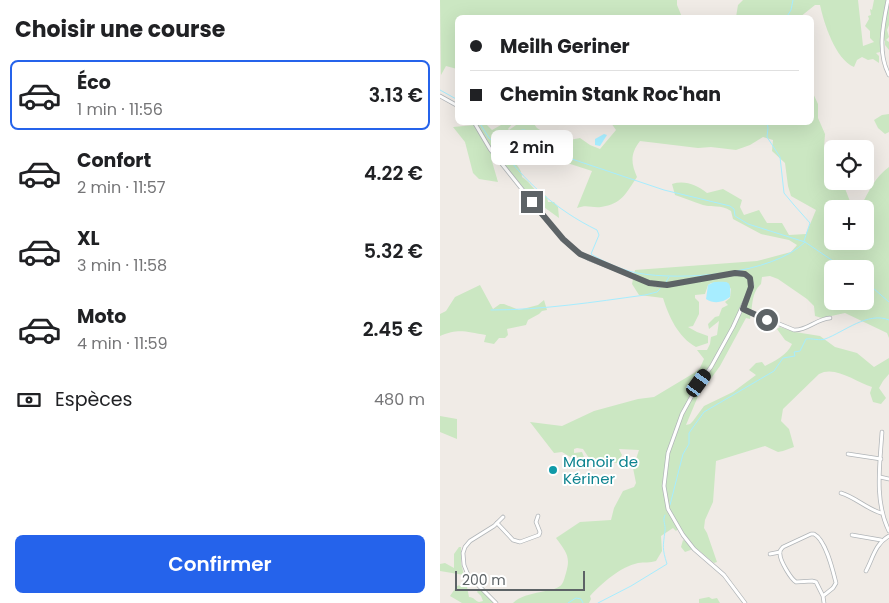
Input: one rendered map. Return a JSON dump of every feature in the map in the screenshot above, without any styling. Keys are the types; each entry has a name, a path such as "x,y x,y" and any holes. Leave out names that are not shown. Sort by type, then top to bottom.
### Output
{"street":[{"path":"888,0 882,28 882,55 889,75"},
{"path":"440,96 455,104"},
{"path":"476,125 490,149 553,228 580,254 649,283 661,286 735,273 745,274 750,278 752,285 743,309 678,422 666,462 664,486 668,509 683,535 694,549 724,575 746,603"},
{"path":"743,309 794,330 803,329 822,319 830,318"},
{"path":"882,432 880,500 882,513 889,530"},
{"path":"848,454 880,459"},
{"path":"880,477 889,479"},
{"path":"841,493 882,513"},
{"path":"497,523 513,540 520,542 539,535 540,532 536,522 538,516"},
{"path":"496,603 468,575 463,558 464,549 467,544 504,517"},
{"path":"823,596 836,583 828,555 818,536 814,534 783,547 780,556 791,579 796,582 814,582 823,596 824,603"},
{"path":"852,535 882,540"},
{"path":"866,571 872,560 872,554 882,540 889,536"},
{"path":"770,554 780,552"}],"green space":[{"path":"440,0 677,0 681,15 455,15 455,68 446,66 441,75"},
{"path":"743,0 858,0 863,46 874,42 870,38 870,31 865,26 869,19 868,16 871,15 870,9 872,10 874,0 889,0 889,25 887,30 889,37 886,40 889,42 889,50 885,45 885,40 881,45 880,52 876,53 879,56 879,63 873,59 868,60 862,57 857,60 854,67 841,56 831,40 820,5 815,5 802,15 736,15 738,5"},
{"path":"814,95 818,104 818,118 825,134 824,190 846,190 849,200 824,200 824,250 874,250 874,200 864,200 870,190 874,190 876,180 889,167 889,338 887,333 845,313 822,318 815,316 814,306 807,299 778,279 770,276 762,277 761,284 755,291 750,319 746,318 720,366 701,389 686,425 693,421 704,406 733,392 756,375 749,370 756,363 762,362 765,366 777,360 787,351 792,344 785,340 777,329 780,327 795,332 820,336 835,347 857,353 874,367 889,358 889,374 879,388 886,398 881,404 873,402 870,393 872,387 846,375 832,372 819,374 783,409 781,421 789,429 794,447 778,452 765,446 716,461 713,502 705,520 704,528 717,562 714,563 696,548 685,552 681,547 683,540 687,542 679,528 676,531 673,528 661,536 662,551 656,561 631,565 618,572 590,596 589,603 513,603 525,596 559,587 564,578 568,558 556,538 580,522 611,520 614,508 623,491 634,487 636,483 633,468 639,450 619,449 622,455 617,463 589,458 583,449 577,448 574,449 574,453 582,452 584,457 581,461 577,461 562,452 554,453 530,422 562,426 594,411 638,399 654,397 700,368 704,359 697,350 707,350 711,337 717,335 719,321 709,329 708,324 715,317 719,316 722,308 728,305 725,302 730,298 731,289 726,282 711,283 708,285 705,294 695,295 699,302 699,314 693,326 688,327 708,336 708,343 696,347 679,332 663,298 639,295 632,284 635,270 757,261 791,252 797,245 789,240 761,234 733,219 731,211 727,209 703,205 675,195 672,184 691,184 707,193 723,189 742,200 740,207 744,215 759,210 767,223 782,223 789,235 806,234 816,210 791,196 785,163 772,151 773,140 763,137 750,145 736,150 711,147 698,148 640,141 634,150 632,159 637,177 623,197 608,206 584,206 577,208 592,171 558,160 525,137 504,150 518,166 522,177 540,194 544,194 548,202 554,202 558,207 559,218 530,197 493,157 491,158 498,182 479,179 473,173 465,142 453,127 487,125 492,130 501,125 511,125 509,130 516,125 535,125 559,142 580,138 600,149 616,130 612,125 814,125"},
{"path":"889,114 889,132 885,134 878,128 874,120 882,115"},
{"path":"480,285 493,309 500,304 504,304 519,310 538,305 544,300 547,310 528,320 526,325 507,329 508,335 505,338 499,338 494,344 484,342 486,335 468,332 458,331 440,336 440,314 446,311 455,297"},
{"path":"440,416 457,419 457,439 440,432"},
{"path":"461,547 461,563 464,575 440,571 440,564 445,563 454,568 454,554"},
{"path":"457,586 467,587 469,597 479,602 483,601 477,592 479,589 484,591 494,603 462,603 450,596"},
{"path":"709,597 712,599 717,598 720,603 699,603 699,599"}],"water":[{"path":"604,134 607,135 600,146 595,145 595,139"},
{"path":"714,282 728,283 730,285 730,297 718,302 706,299 708,285"}],"waterway":[{"path":"788,15 793,0"},
{"path":"440,90 455,98"},
{"path":"481,125 489,138 497,144 518,131 525,130 557,154 664,190 730,206 734,209 735,216 748,224 805,242 832,260"},
{"path":"768,125 767,137 780,157 784,193 810,223 804,241"},
{"path":"498,145 519,171 542,194 568,213 597,230 599,235 591,254 625,270 637,273 677,276 725,273 771,262 790,253 805,242"},
{"path":"665,284 669,277"},
{"path":"491,310 530,309 588,303 645,295 657,292 660,289"},
{"path":"874,289 889,302"},
{"path":"670,505 683,454 689,444 689,433 704,412 774,371 783,358 795,356 794,352 800,351 806,339 825,339 873,318 889,320"},
{"path":"598,603 667,564 663,548 665,515"},
{"path":"568,603 576,598 581,599 583,603"}],"place":[{"name":"Manoir de Kériner","path":"553,470"}],"route":[{"path":"532,202 563,239 580,254 649,283 661,286 735,273 745,274 750,278 752,285 743,309 767,320"}]}
